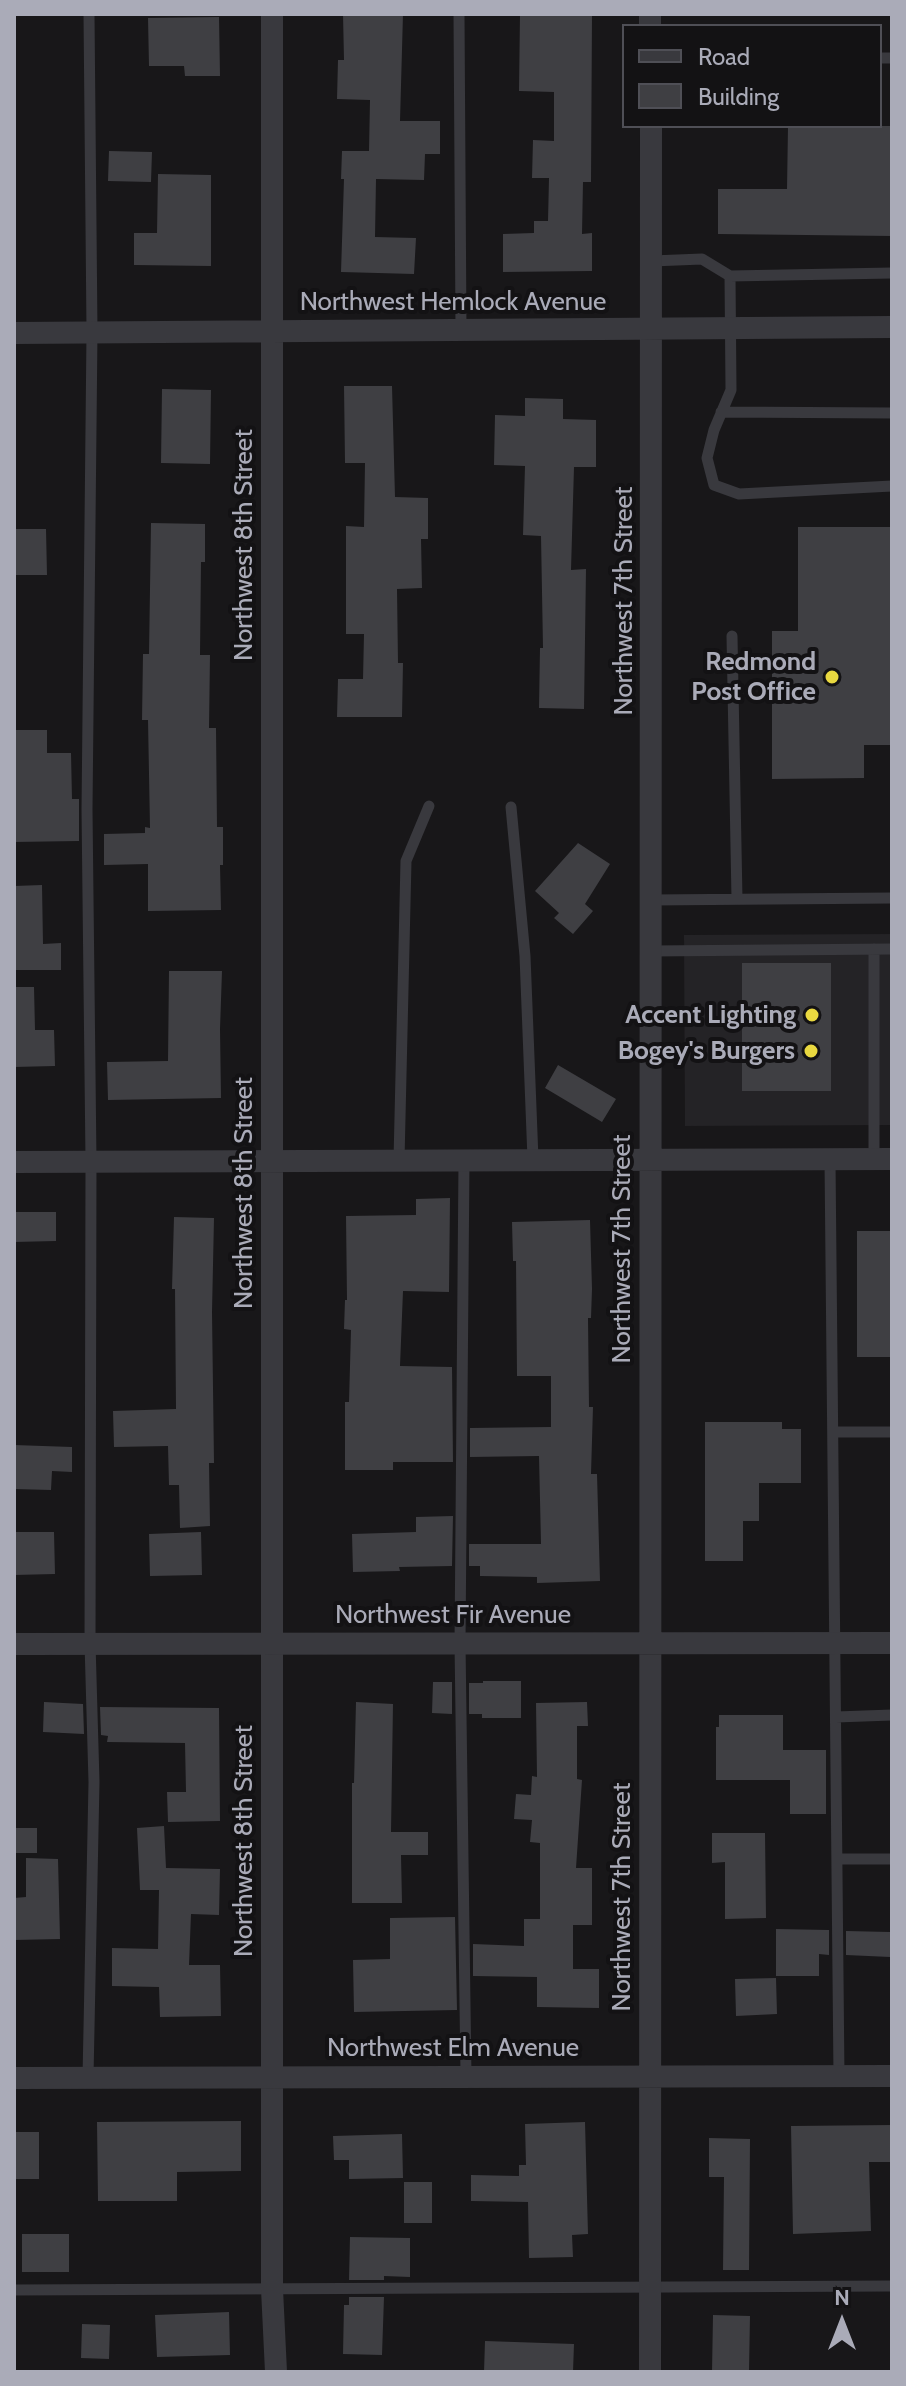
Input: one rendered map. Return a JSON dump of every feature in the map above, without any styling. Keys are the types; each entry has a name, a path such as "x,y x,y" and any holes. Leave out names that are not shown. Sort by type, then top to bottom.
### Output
{"street":[{"name":"Northwest 8th Street","path":"272,14 272,2289 276,2372"},
{"name":"Northwest 7th Street","path":"650,2372 651,128"},
{"name":"Northwest Hemlock Avenue","path":"14,333 892,327"},
{"path":"14,1162 883,1159"},
{"name":"Northwest Fir Avenue","path":"14,1644 892,1643"},
{"name":"Northwest Elm Avenue","path":"14,2078 892,2076"}],"lane":[{"path":"88,2077 94,1782 90,1643 91,1161 87,793 92,332 89,14"},
{"path":"459,14 461,330"},
{"path":"652,261 702,259 730,276 892,273"},
{"path":"730,276 731,390 707,458 714,485 739,494 892,486"},
{"path":"721,412 892,413"},
{"path":"732,636 737,899"},
{"path":"399,1160 406,861 429,806"},
{"path":"511,807 525,956 533,1159"},
{"path":"651,900 892,898"},
{"path":"874,949 883,1159"},
{"path":"651,951 892,949"},
{"path":"464,1160 460,1643 466,2076"},
{"path":"830,1160 839,2076"},
{"path":"833,1432 892,1432"},
{"path":"836,1717 892,1715"},
{"path":"837,1859 892,1859"},
{"path":"14,2290 892,2286"}],"shaded area":[{"path":"892,934 892,1125 685,1126 684,935"}],"building":[{"path":"343,14 403,14 400,121 440,121 440,154 425,154 424,180 376,179 375,237 416,238 414,274 341,272 342,151 369,151 370,100 337,99 338,60 344,60"},
{"path":"520,14 592,14 591,182 583,182 582,234 592,233 592,271 503,272 503,234 534,233 534,221 548,221 549,178 532,178 533,140 554,141 554,92 519,91"},
{"path":"219,17 220,76 185,76 184,66 149,66 148,18"},
{"path":"892,126 892,236 718,234 718,189 787,189 788,128"},
{"path":"109,151 152,152 151,182 108,181"},
{"path":"158,174 211,175 211,266 134,265 134,233 157,233"},
{"path":"344,386 392,386 395,497 428,498 428,539 421,539 422,588 397,589 398,663 403,663 402,717 337,717 338,679 363,679 364,634 346,634 346,526 364,527 365,463 345,463"},
{"path":"162,389 211,390 210,464 161,463"},
{"path":"525,398 563,399 563,419 596,420 596,467 574,467 571,570 586,569 584,709 539,708 540,648 543,648 541,536 523,535 525,466 494,465 495,415 525,416"},
{"path":"151,523 205,524 205,562 201,562 200,655 210,655 209,728 216,728 217,827 223,827 221,910 148,911 148,864 104,865 104,834 145,833 145,827 150,828 148,720 142,720 143,654 149,654"},
{"name":"Redmond Post Office","path":"798,527 892,527 890,745 864,745 864,778 772,779 772,631 798,631"},
{"path":"14,529 46,529 47,575 14,575"},
{"path":"14,730 47,730 47,753 71,753 72,799 79,799 79,841 14,842"},
{"path":"578,843 610,864 585,904 593,911 573,934 554,918 559,913 535,891"},
{"path":"42,885 43,944 61,943 61,970 14,970 14,886"},
{"path":"742,963 831,963 831,1091 742,1091"},
{"path":"169,971 222,971 221,1098 108,1100 107,1062 168,1061"},
{"path":"14,987 34,987 35,1030 54,1030 55,1066 14,1067"},
{"path":"558,1065 616,1099 602,1122 545,1088"},
{"path":"450,1198 449,1292 403,1291 400,1366 452,1367 453,1462 393,1462 393,1470 345,1470 345,1402 349,1402 351,1330 344,1329 347,1300 346,1216 416,1215 416,1199"},
{"path":"14,1212 56,1212 56,1241 14,1242"},
{"path":"174,1217 214,1218 214,1463 209,1463 210,1526 180,1528 179,1485 169,1485 168,1446 114,1447 113,1411 176,1409 175,1289 172,1289"},
{"path":"590,1220 589,1407 593,1407 591,1474 597,1474 600,1581 537,1583 537,1577 480,1576 480,1566 469,1566 469,1544 541,1544 539,1456 470,1457 470,1428 551,1427 551,1376 517,1376 516,1261 513,1261 512,1222"},
{"path":"857,1231 892,1231 892,1357 857,1357"},
{"path":"705,1422 782,1422 782,1429 801,1429 801,1483 759,1483 759,1521 743,1521 743,1561 705,1561"},
{"path":"14,1445 72,1447 72,1472 52,1471 51,1490 14,1489"},
{"path":"453,1516 452,1566 353,1572 352,1534 416,1532 416,1517"},
{"path":"14,1532 54,1532 55,1574 14,1575"},
{"path":"201,1532 202,1575 150,1576 149,1534"},
{"path":"521,1681 521,1718 482,1718 482,1714 469,1714 469,1683"},
{"path":"433,1682 452,1682 452,1714 432,1713"},
{"path":"44,1702 83,1704 84,1734 43,1732"},
{"path":"356,1702 393,1704 391,1832 428,1832 428,1855 401,1855 402,1903 352,1903"},
{"path":"587,1702 588,1726 577,1726 577,1779 582,1780 576,1868 592,1868 592,1925 573,1925 573,1969 599,1969 599,2008 537,2007 537,1977 473,1976 473,1944 524,1946 524,1919 540,1919 540,1843 530,1842 532,1820 514,1819 516,1794 531,1795 532,1776 537,1777 536,1703"},
{"path":"100,1707 219,1708 220,1821 168,1822 167,1792 186,1792 185,1743 107,1742 108,1736 101,1735"},
{"path":"719,1715 783,1715 783,1750 826,1750 826,1814 790,1814 790,1780 716,1780 716,1727 719,1727"},
{"path":"164,1826 166,1868 220,1869 219,1915 191,1914 189,1965 220,1965 221,2016 160,2017 159,1987 112,1986 112,1948 158,1949 159,1890 140,1890 137,1828"},
{"path":"14,1828 37,1828 37,1853 14,1853"},
{"path":"712,1833 765,1833 766,1918 725,1919 725,1862 712,1863"},
{"path":"26,1858 58,1859 60,1939 14,1940 14,1898 26,1897"},
{"path":"455,1917 457,2010 354,2012 353,1960 390,1959 390,1918"},
{"path":"776,1929 829,1930 829,1955 819,1954 819,1976 776,1976"},
{"path":"846,1931 890,1932 890,1957 846,1955"},
{"path":"776,1978 777,2014 736,2016 735,1979"},
{"path":"241,2121 241,2171 177,2172 177,2201 98,2201 97,2122"},
{"path":"585,2122 588,2234 572,2235 573,2257 529,2258 528,2202 471,2201 471,2175 519,2176 519,2165 526,2165 525,2124"},
{"path":"892,2125 892,2162 869,2162 871,2231 793,2234 791,2126"},
{"path":"16,2132 39,2132 39,2179 14,2179"},
{"path":"402,2134 403,2178 349,2179 349,2160 334,2160 333,2136"},
{"path":"709,2138 750,2139 749,2270 723,2270 724,2177 709,2177"},
{"path":"404,2182 432,2182 432,2223 404,2223"},
{"path":"22,2234 69,2234 69,2272 22,2272"},
{"path":"350,2237 410,2238 410,2277 349,2280"},
{"path":"349,2297 384,2297 382,2355 343,2354 344,2305 349,2305"},
{"path":"229,2312 230,2355 157,2357 155,2315"},
{"path":"713,2315 750,2316 749,2372 712,2372"},
{"path":"82,2324 110,2325 109,2359 81,2358"},
{"path":"485,2341 574,2344 573,2372 484,2372"}],"place":[{"name":"Redmond Post Office","path":"832,677"},
{"name":"Accent Lighting","path":"812,1015"},
{"name":"Bogey's Burgers","path":"811,1051"}]}
